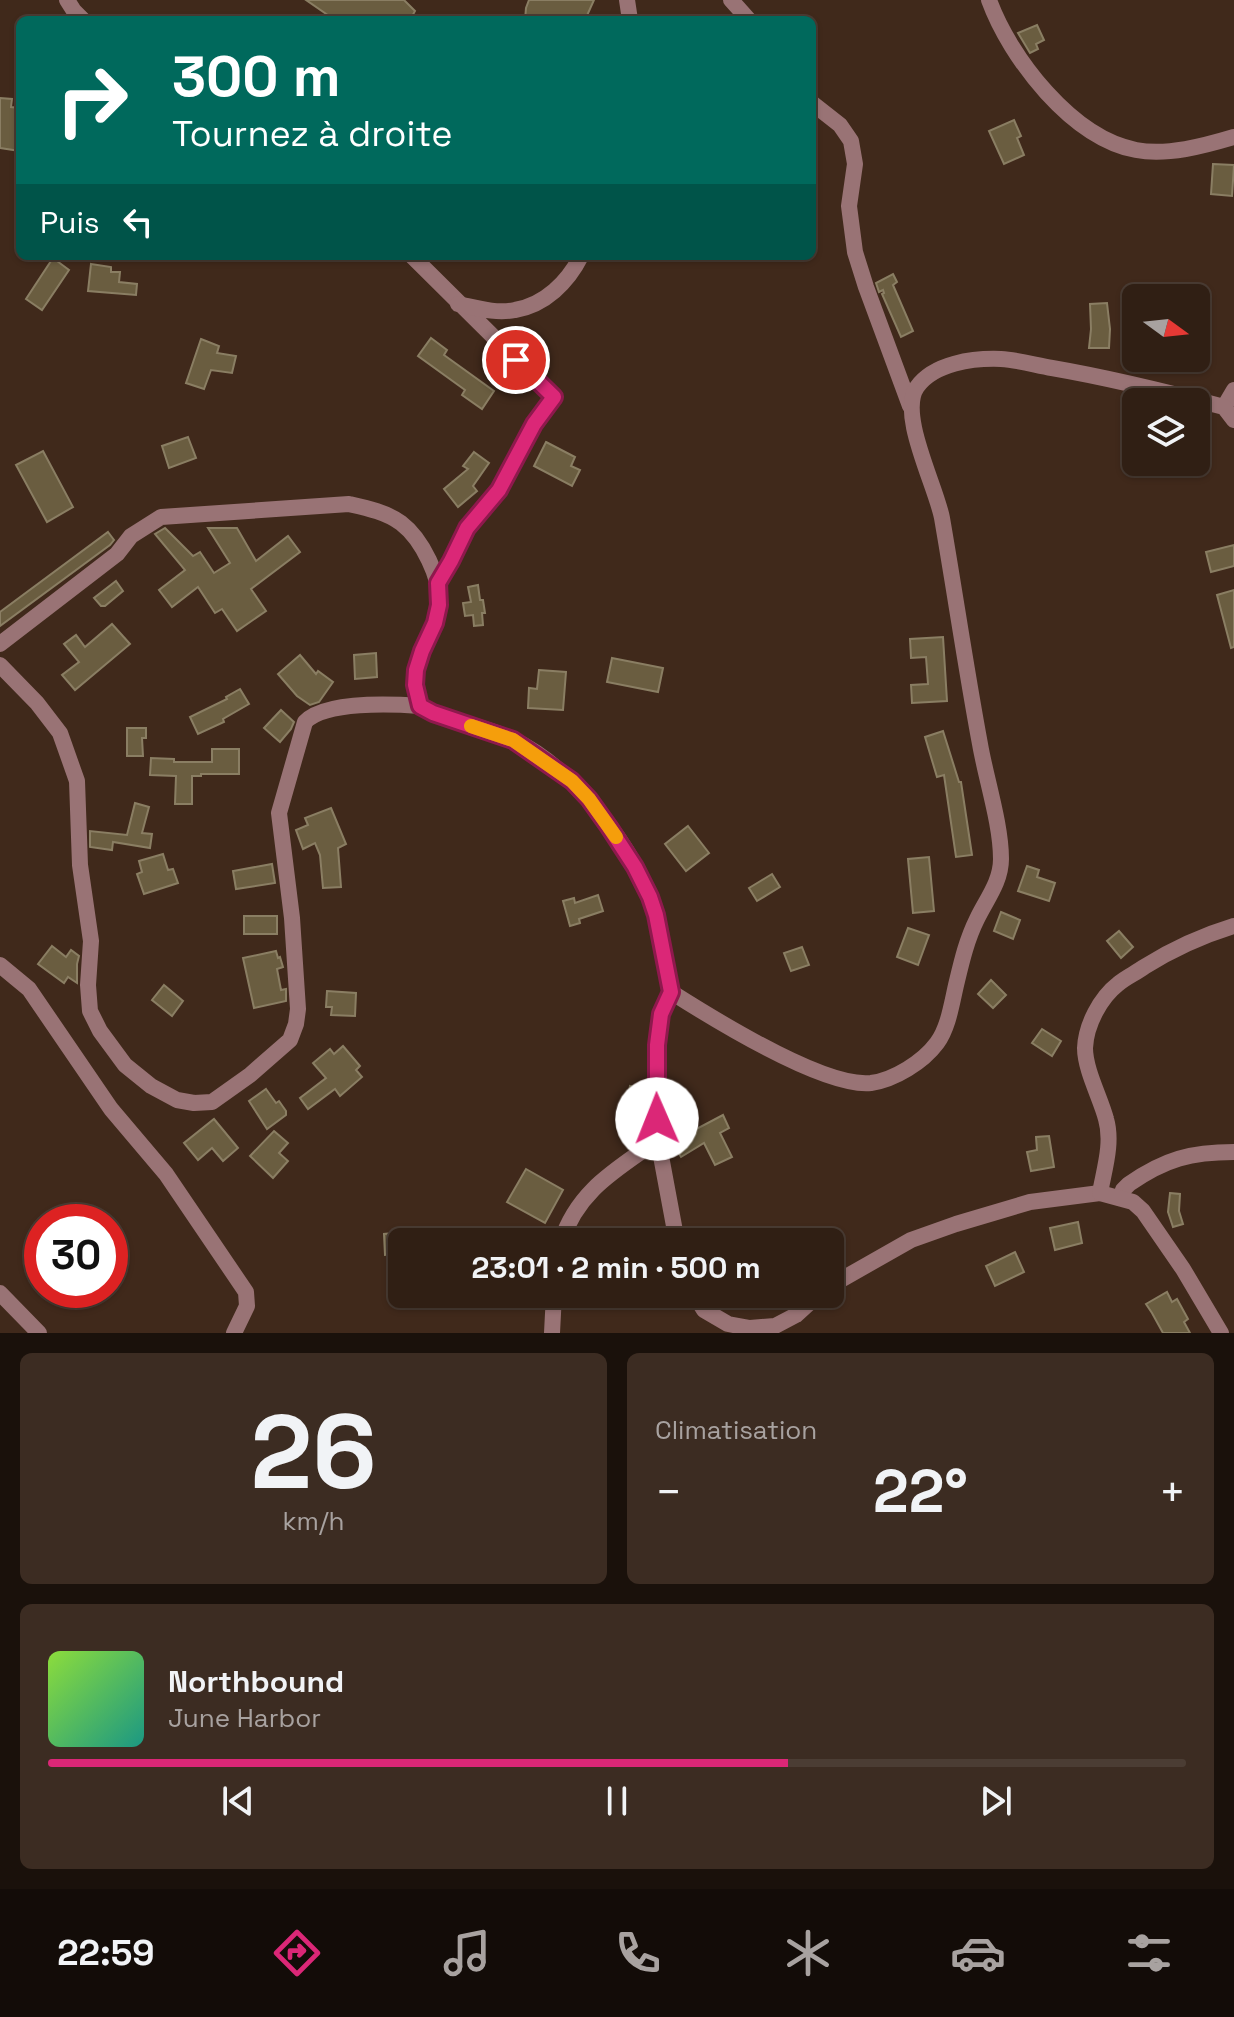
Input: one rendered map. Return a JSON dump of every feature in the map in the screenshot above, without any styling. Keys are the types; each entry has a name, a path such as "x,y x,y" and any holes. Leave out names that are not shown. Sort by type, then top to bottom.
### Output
{"street":[{"path":"67,0 79,16"},
{"path":"731,0 745,16"},
{"path":"989,0 996,21 1027,68 1057,105 1084,128 1134,150 1151,152 1187,148 1234,137"},
{"path":"671,992 709,1016 817,1072 847,1081 871,1083 895,1075 918,1062 938,1042 947,1020 966,946 998,877 1001,859 941,514 912,424 910,407 855,252 849,206 855,164 851,141 840,125 816,106"},
{"path":"416,260 554,397 534,424 499,490 467,528 438,583"},
{"path":"458,304 492,311 516,310 532,305 550,296 574,271 579,260"},
{"path":"910,407 915,388 929,374 977,360 1003,359 1080,373 1229,414 1234,390"},
{"path":"0,644 117,554 131,536 161,517 349,504 376,510 400,522 413,534 428,558 438,583 439,605 435,623 416,670 415,685 420,706"},
{"path":"0,665 37,703 60,733 77,781 80,865 91,941 90,1011 100,1031 125,1065 151,1086 177,1100 212,1102 250,1075 290,1040 296,1024 298,1009 292,918 279,813 305,722 311,715 364,705 420,706 513,740 572,781 589,799 635,867 650,897 661,933 671,992 661,1014 657,1045 658,1140 674,1228"},
{"path":"1100,1193 1109,1141 1107,1120 1085,1050 1091,1022 1104,999 1118,984 1173,949 1234,926"},
{"path":"0,965 29,989 111,1109 166,1174 246,1292 247,1306 234,1333"},
{"path":"566,1228 579,1204 604,1179 658,1140"},
{"path":"1120,1198 1129,1184 1176,1158 1209,1152 1234,1152"},
{"path":"844,1278 911,1240 956,1224 1030,1202 1100,1193 1133,1202 1143,1211 1183,1269 1221,1333"},
{"path":"0,1293 39,1333"},
{"path":"552,1333 553,1308"},
{"path":"703,1308 728,1324 750,1328 775,1326 804,1308"}],"building":[{"path":"306,0 404,0 415,11 412,16 329,16"},
{"path":"529,0 594,0 587,16 525,16"},
{"path":"1037,25 1044,40 1036,44 1038,49 1030,53 1018,33"},
{"path":"0,98 12,99 11,107 16,108 16,150 0,148"},
{"path":"1014,120 1024,155 1004,164 989,131"},
{"path":"1213,164 1234,165 1232,196 1211,194"},
{"path":"52,260 69,270 42,310 26,299"},
{"path":"91,264 111,267 111,272 120,272 119,282 137,284 136,295 88,291"},
{"path":"893,274 897,282 893,285 913,331 901,337 883,290 879,292 876,283"},
{"path":"1107,303 1109,348 1089,348 1090,304"},
{"path":"431,338 447,350 444,355 494,391 482,409 462,395 465,390 418,356"},
{"path":"201,339 219,346 217,353 236,356 232,373 211,370 204,389 186,383"},
{"path":"188,437 196,458 169,468 162,446"},
{"path":"546,442 575,457 571,466 580,470 572,486 534,466"},
{"path":"43,451 73,507 47,522 16,465"},
{"path":"474,452 489,463 473,486 477,491 458,507 444,489 468,469 463,466"},
{"path":"165,528 193,556 200,552 214,573 230,563 208,528 237,528 256,561 288,536 300,552 251,589 266,611 237,631 222,609 215,613 198,587 172,607 159,590 185,570 155,534"},
{"path":"108,532 114,540 110,545 0,626 0,612"},
{"path":"1234,545 1234,566 1211,572 1206,552"},
{"path":"116,581 123,591 101,606 94,598"},
{"path":"478,585 485,613 482,613 483,625 474,626 473,615 465,616 463,603 471,602 468,587"},
{"path":"1234,590 1234,647 1231,648 1217,595"},
{"path":"112,624 130,644 75,690 62,675 79,662 64,644 76,635 85,647"},
{"path":"943,637 947,701 912,703 911,685 928,684 926,657 911,658 910,639"},
{"path":"376,653 377,677 355,679 354,655"},
{"path":"300,655 316,674 318,671 333,682 319,702 310,705 297,696 278,674"},
{"path":"612,658 663,668 658,692 607,682"},
{"path":"539,670 566,672 563,710 528,708 529,688 537,689"},
{"path":"240,689 249,704 223,719 224,722 198,734 190,717"},
{"path":"281,710 294,722 280,742 264,728"},
{"path":"127,728 146,728 146,738 142,738 143,756 127,756"},
{"path":"943,731 961,782 972,855 956,857 944,775 937,777 925,737"},
{"path":"212,749 239,749 239,774 192,776 192,804 175,804 176,776 150,775 151,758 174,759 174,762 212,762"},
{"path":"135,803 149,807 142,833 152,834 150,848 113,842 112,850 90,847 90,831 127,835"},
{"path":"331,808 346,844 338,848 341,887 323,888 320,855 315,843 303,849 296,830 308,825 305,818"},
{"path":"688,826 709,853 686,871 665,844"},
{"path":"163,854 168,870 173,869 178,883 144,894 137,874 142,872 139,861"},
{"path":"929,857 934,911 913,913 908,859"},
{"path":"272,864 275,883 236,889 233,871"},
{"path":"1027,866 1039,870 1037,877 1055,883 1049,901 1018,891"},
{"path":"772,874 780,887 757,901 749,888"},
{"path":"598,895 603,911 579,919 580,923 570,926 563,901 574,898 575,903"},
{"path":"1001,912 1020,920 1013,939 994,931"},
{"path":"244,916 277,916 277,934 244,934"},
{"path":"908,928 929,935 918,965 897,957"},
{"path":"1119,931 1133,947 1121,958 1107,941"},
{"path":"52,946 66,957 71,950 79,956 77,983 68,977 64,983 38,964"},
{"path":"802,947 809,965 791,971 784,953"},
{"path":"276,951 283,967 277,969 281,990 286,989 286,1001 254,1008 243,958"},
{"path":"991,980 1006,995 993,1008 978,994"},
{"path":"164,985 183,1001 172,1016 152,1000"},
{"path":"327,991 356,993 355,1016 331,1015 332,1007 326,1007"},
{"path":"1042,1029 1061,1041 1052,1056 1032,1043"},
{"path":"343,1046 360,1066 356,1070 362,1077 340,1096 335,1089 308,1109 300,1098 326,1078 313,1063 330,1049 334,1054"},
{"path":"630,1086 644,1088 640,1120 624,1118"},
{"path":"266,1089 286,1111 286,1115 267,1129 249,1101"},
{"path":"723,1115 729,1128 720,1133 732,1157 715,1165 704,1143 681,1157 670,1139"},
{"path":"214,1119 238,1148 223,1161 212,1148 198,1160 184,1143"},
{"path":"274,1131 288,1143 279,1153 288,1161 273,1178 250,1156"},
{"path":"1049,1136 1054,1167 1031,1171 1027,1152 1037,1150 1036,1137"},
{"path":"526,1169 563,1190 545,1223 507,1202"},
{"path":"1170,1193 1180,1194 1179,1211 1183,1224 1173,1227 1168,1212"},
{"path":"1078,1222 1082,1243 1055,1250 1050,1228"},
{"path":"384,1234 388,1234 388,1255 385,1255"},
{"path":"1015,1252 1024,1272 995,1286 986,1266"},
{"path":"1167,1292 1172,1302 1177,1299 1188,1319 1184,1322 1190,1333 1163,1333 1146,1304"}],"slow traffic":[{"path":"471,726 513,740 572,781 616,837"}],"route":[{"path":"516,360 554,397 534,424 499,490 467,528 438,583 439,605 435,623 416,670 417,697 420,706 433,713 513,740 572,781 589,799 635,867 656,915 671,992 661,1014 657,1045 657,1119"}]}
